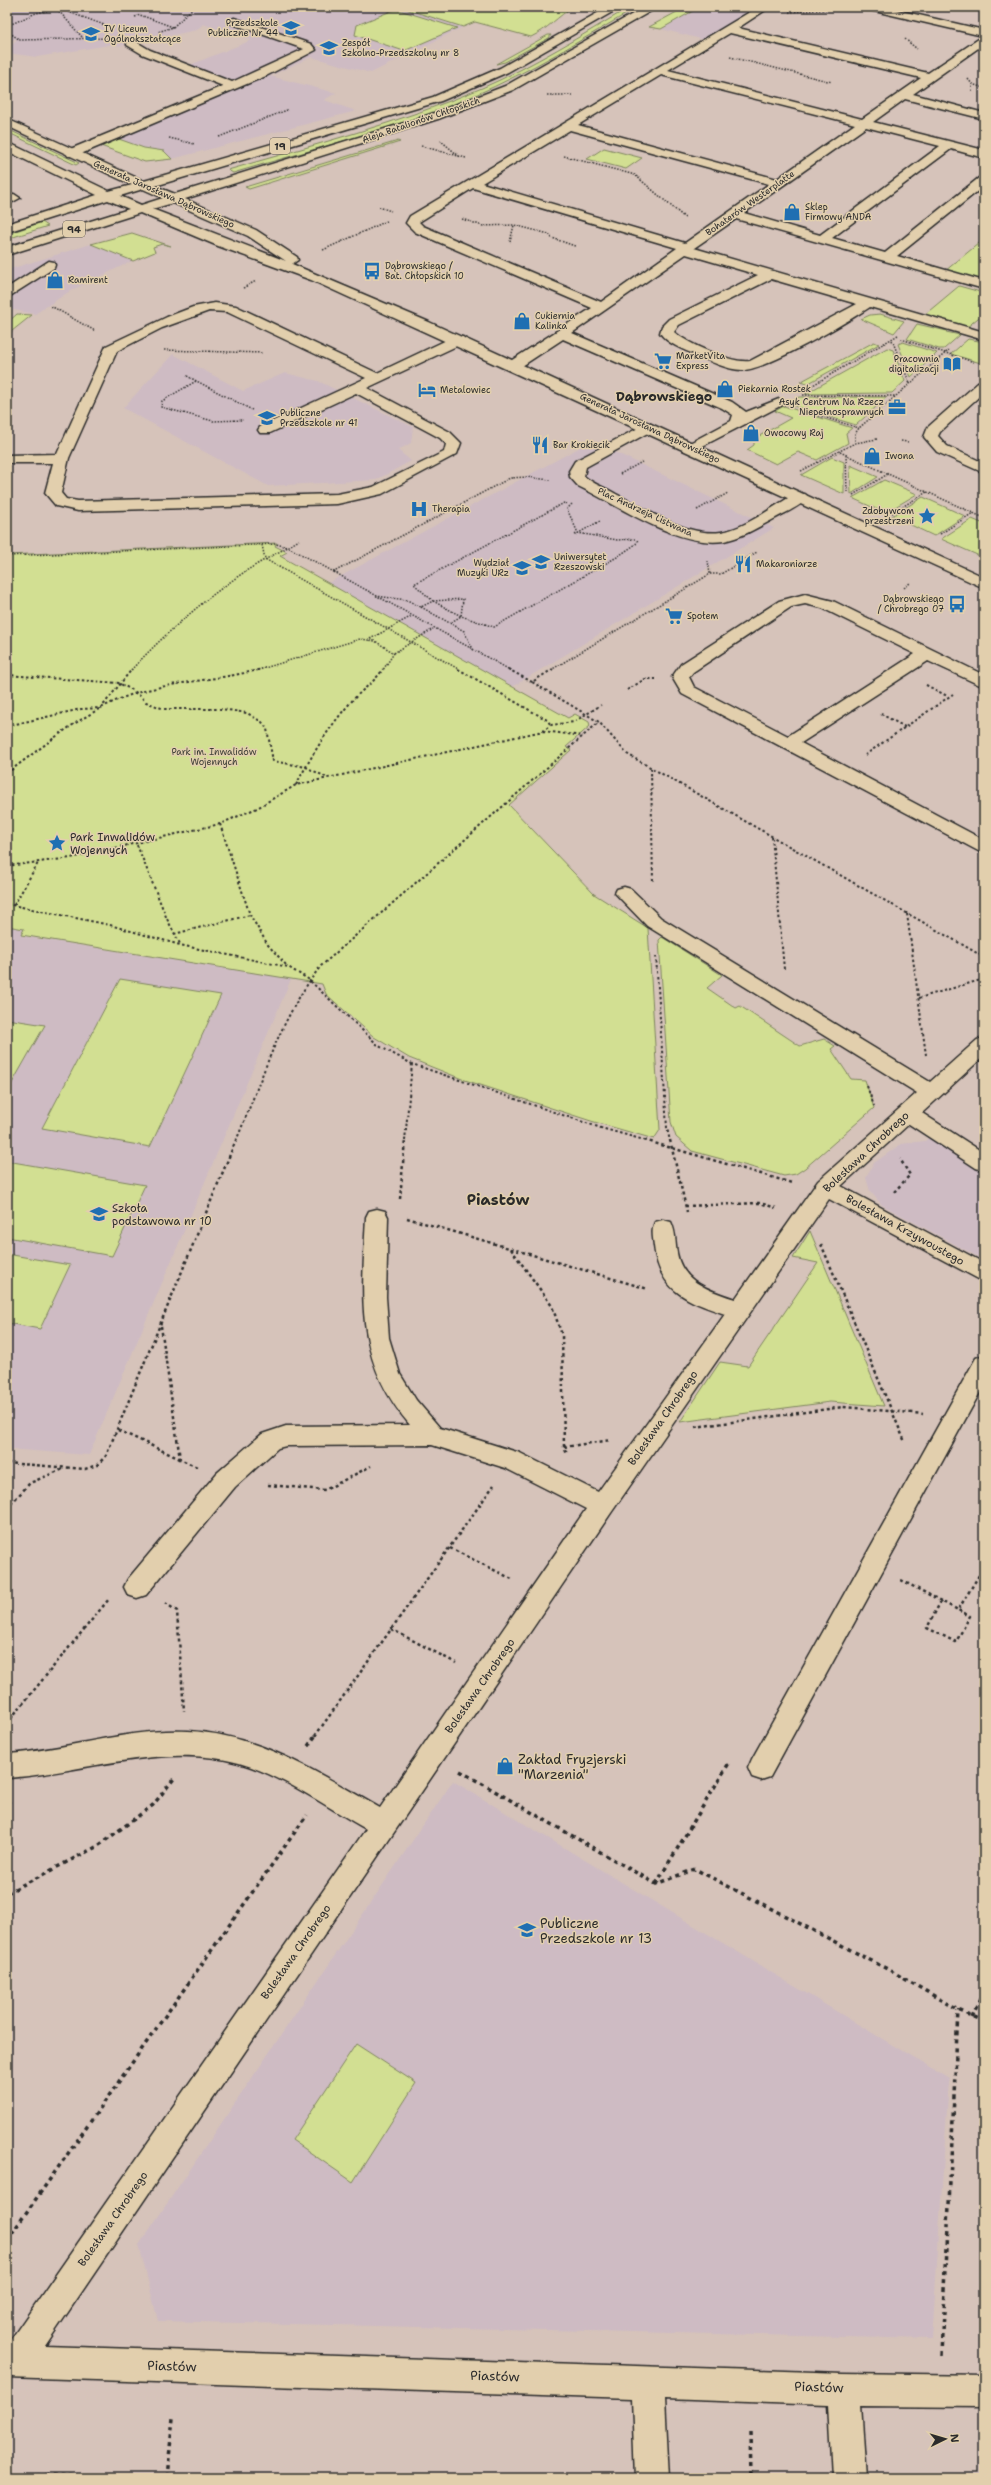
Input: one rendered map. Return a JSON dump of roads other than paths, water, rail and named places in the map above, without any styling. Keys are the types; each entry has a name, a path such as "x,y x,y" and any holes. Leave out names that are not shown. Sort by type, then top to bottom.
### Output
{"main road":[{"name":"Aleja Batalionów Chłopskich","path":"144,185 452,94 504,70 616,7"},
{"name":"Aleja Batalionów Chłopskich","path":"175,198 477,102 537,73 653,7"},
{"path":"602,307 415,226 412,223 414,219 471,184 766,7"},
{"path":"870,7 984,33"},
{"path":"72,153 262,74 309,52 311,48 234,21"},
{"path":"729,29 928,77"},
{"name":"Bohaterów Westerplatte","path":"514,365 602,307 684,248 865,123 902,95 984,39"},
{"path":"134,43 232,86"},
{"path":"659,71 984,154"},
{"path":"902,95 984,116"},
{"name":"Generała Jarosława Dąbrowskiego","path":"7,122 72,153 252,233 316,276"},
{"path":"569,126 778,183"},
{"path":"822,240 949,145"},
{"name":"Generała Jarosława Dąbrowskiego","path":"7,146 109,196 223,243 316,276 514,365 984,583"},
{"path":"53,212 65,193 66,174"},
{"path":"887,258 984,180"},
{"path":"471,184 867,303 984,336"},
{"name":"94","path":"7,228 53,212 144,185"},
{"name":"19","path":"141,208 175,198"},
{"name":"94","path":"7,251 141,208"},
{"path":"733,214 984,285"},
{"path":"7,294 49,265"},
{"path":"770,274 674,322 669,326 666,333 674,340 724,362 750,365 762,361 828,326 867,303"},
{"path":"357,388 445,435 454,443 450,454 377,491 355,497 78,506 61,503 53,493 62,458 111,349 126,340 201,309 215,307 231,310 375,377"},
{"path":"563,334 727,405 740,414 741,419"},
{"path":"272,427 357,388 375,377 458,340"},
{"path":"984,385 933,430 931,437 942,450 984,469"},
{"path":"691,448 722,433 741,419 779,403"},
{"name":"Plac Andrzeja Listwana","path":"648,427 580,464 576,470 577,477 583,483 687,533 711,538 736,532 800,497"},
{"path":"7,459 62,458"},
{"path":"980,680 827,604 805,599 785,604 687,668 680,677 688,690 984,848"},
{"path":"788,744 927,654"},
{"path":"624,893 654,922 931,1092"},
{"name":"Bolesława Chrobrego","path":"12,2361 432,1755 591,1500 653,1433 826,1187 984,1045"},
{"path":"907,1113 984,1163"},
{"name":"Bolesława Krzywoustego","path":"826,1187 984,1273"},
{"path":"377,1217 374,1287 382,1357 388,1375 397,1391 432,1436"},
{"path":"664,1228 668,1262 683,1286 694,1293 740,1310"},
{"path":"761,1768 953,1417 984,1364"},
{"path":"137,1587 226,1480 270,1442 294,1436 432,1436 512,1460 591,1500"},
{"path":"7,1766 39,1765 107,1753 194,1744 239,1750 324,1790 384,1825"},
{"name":"Piastów","path":"12,2361 843,2389 941,2389 984,2391"},
{"path":"648,2382 652,2478"},
{"path":"843,2389 850,2478"}],"place":[{"name":"Przedszkole Publiczne Nr 44","path":"291,28"},
{"name":"IV Liceum Ogólnokształcące","path":"91,34"},
{"name":"Zespół Szkolno-Przedszkolny nr 8","path":"329,48"},
{"name":"Sklep Firmowy ANDA","path":"792,212"},
{"name":"Dąbrowskiego / Bat. Chłopskich 10","path":"372,271"},
{"name":"Ramirent","path":"55,280"},
{"name":"Cukiernia Kalinka","path":"522,321"},
{"name":"MarketVita Express","path":"663,361"},
{"name":"Pracownia digitalizacji","path":"952,364"},
{"name":"Piekarnia Rostek","path":"725,389"},
{"name":"Metalowiec","path":"427,390"},
{"name":"Asyk Centrum Na Rzecz Niepełnosprawnych","path":"897,407"},
{"name":"Publiczne Przedszkole nr 41","path":"267,418"},
{"name":"Owocowy Raj","path":"751,433"},
{"name":"Bar Krokiecik","path":"540,445"},
{"name":"Iwona","path":"872,456"},
{"name":"Therapia","path":"419,509"},
{"name":"Zdobywcom przestrzeni","path":"927,516"},
{"name":"Uniwersytet Rzeszowski","path":"541,562"},
{"name":"Makaroniarze","path":"743,564"},
{"name":"Wydział Muzyki URz","path":"522,568"},
{"name":"Dąbrowskiego / Chrobrego 07","path":"957,604"},
{"name":"Społem","path":"674,616"},
{"name":"Park Inwalidów Wojennych","path":"57,843"},
{"name":"Szkoła podstawowa nr 10","path":"99,1214"},
{"name":"Zakład Fryzjerski \"Marzenia\"","path":"505,1766"},
{"name":"Publiczne Przedszkole nr 13","path":"527,1930"}],"district":[{"name":"Dąbrowskiego","path":"664,396"},
{"name":"Piastów","path":"498,1200"}],"park label":[{"name":"Park im. Inwalidów Wojennych","path":"214,758"}]}
